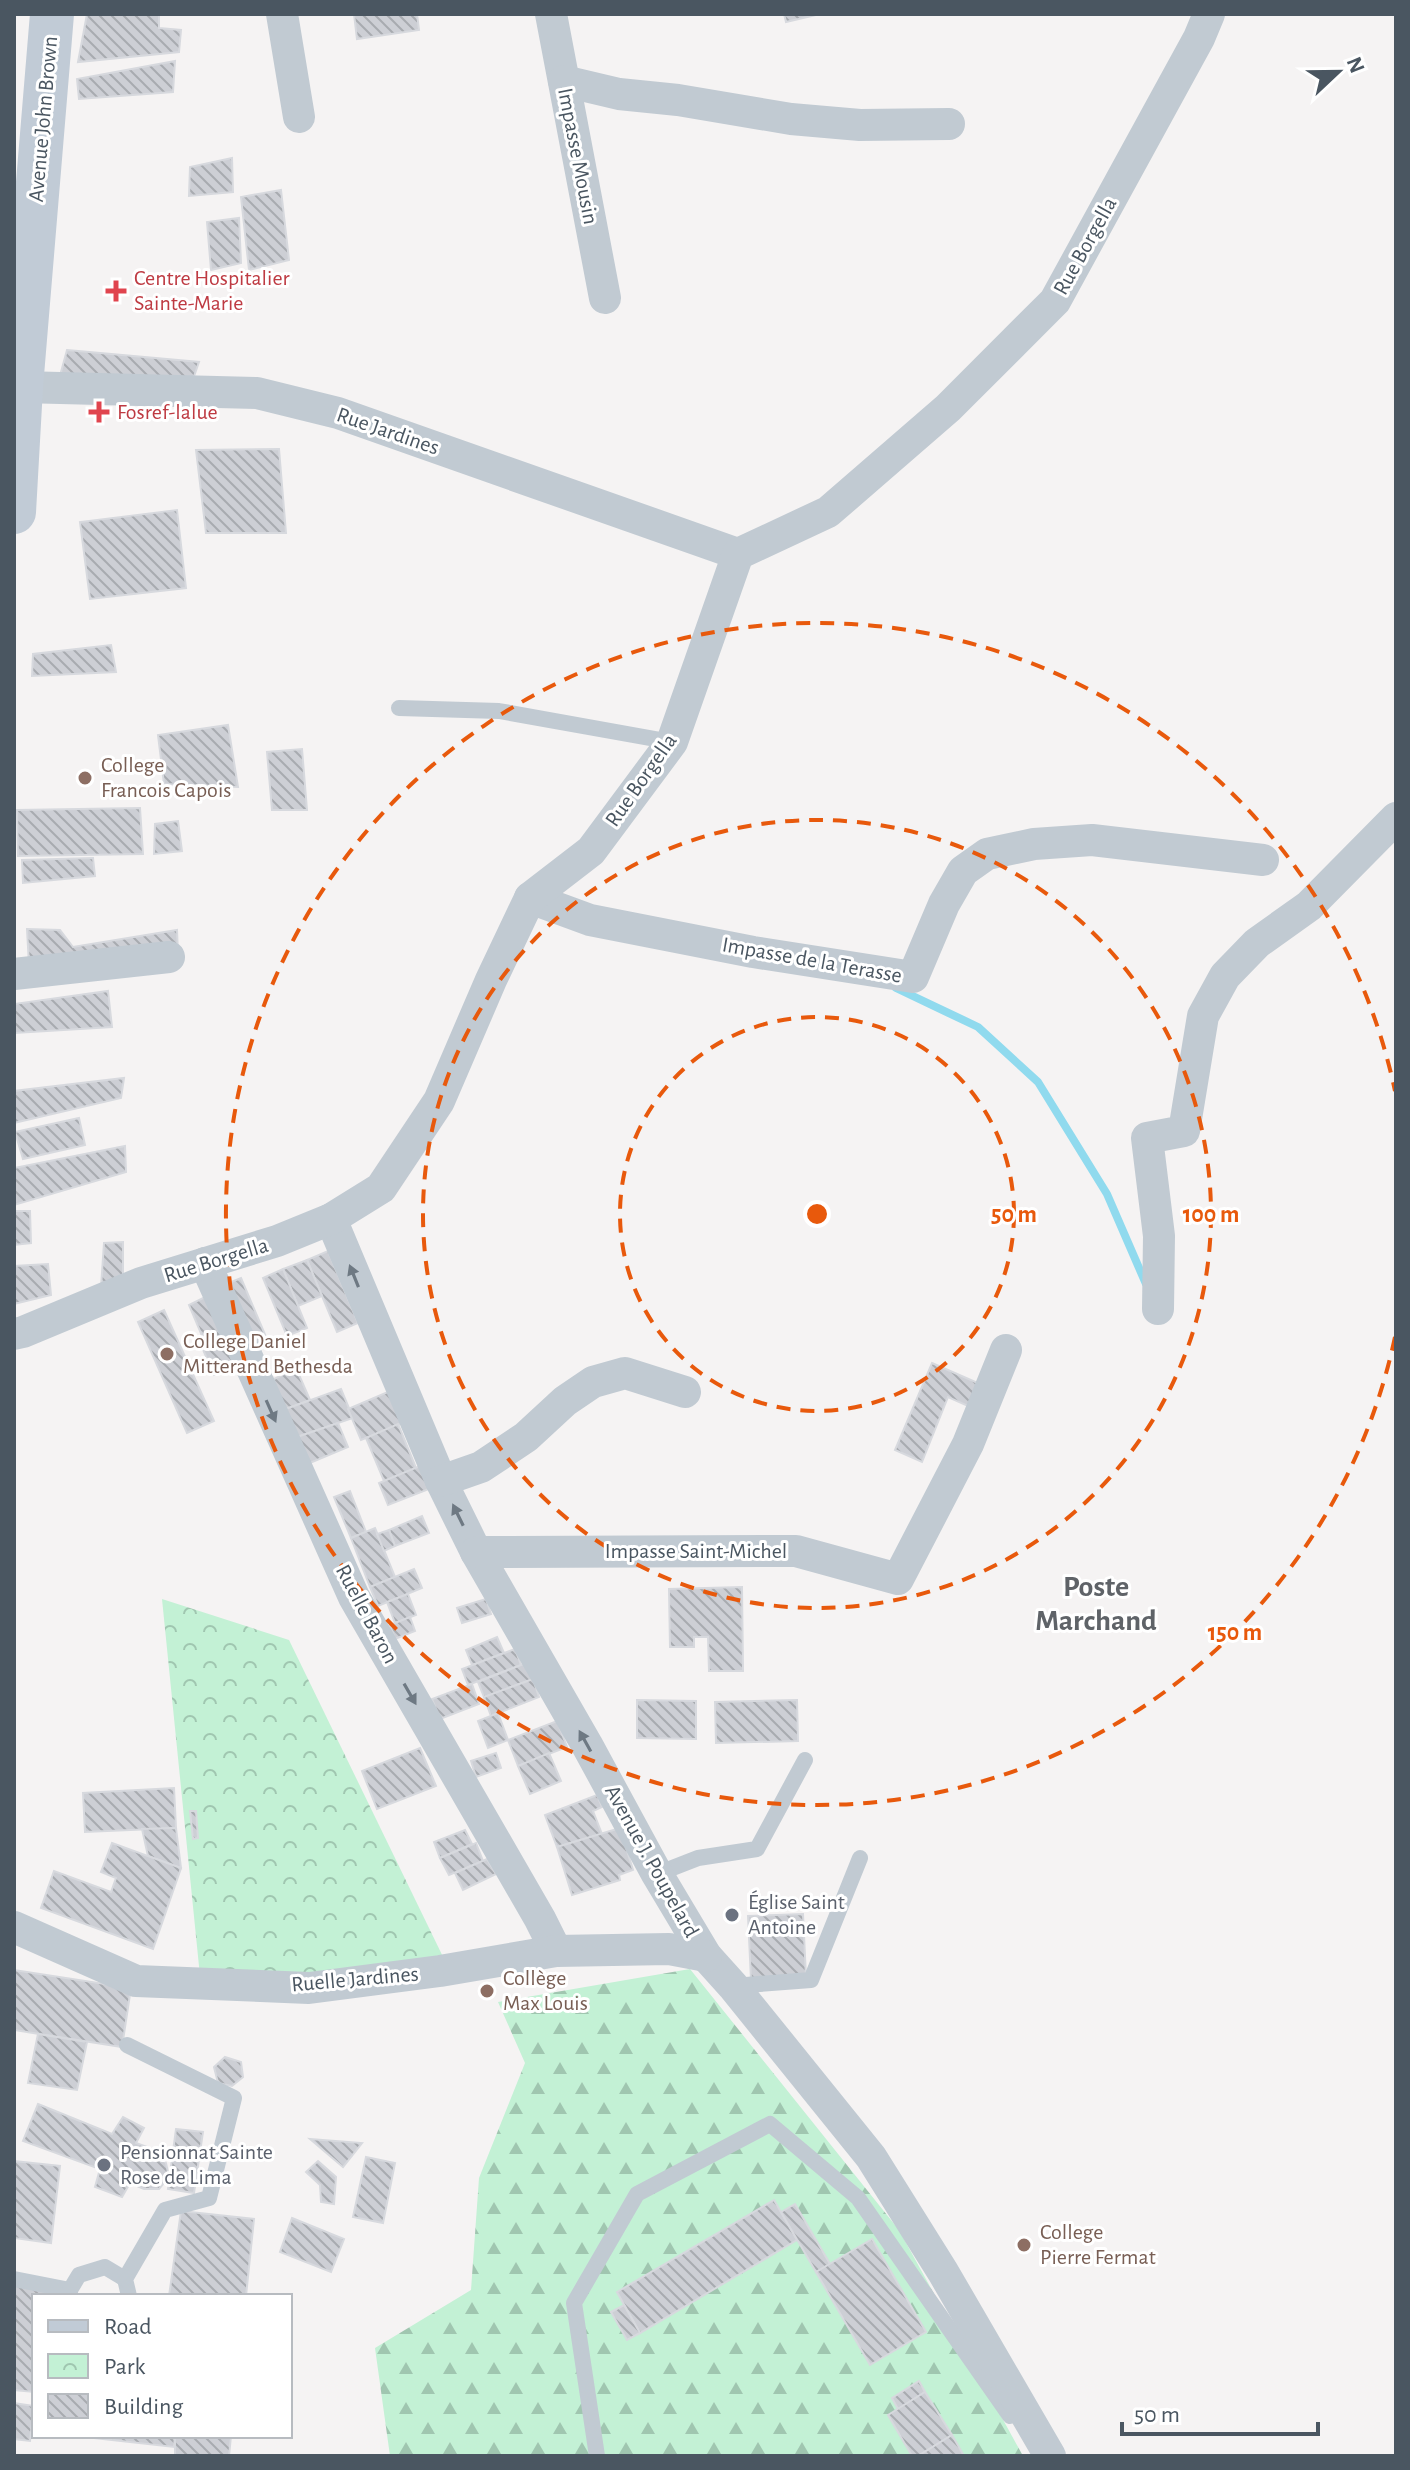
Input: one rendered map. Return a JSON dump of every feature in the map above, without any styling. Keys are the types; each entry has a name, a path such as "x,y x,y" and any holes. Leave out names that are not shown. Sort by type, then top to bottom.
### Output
{"main road":[{"name":"Avenue John Brown","path":"14,512 21,387 52,14"}],"street":[{"path":"282,14 299,117"},
{"name":"Impasse Mousin","path":"551,14 605,298"},
{"name":"Rue Borgella","path":"14,1334 141,1283 277,1241 331,1219 381,1188 439,1101 530,898 591,851 672,742 738,554 828,512 948,408 1055,301 1199,38 1209,14"},
{"path":"564,81 619,94 678,100 791,119 860,125 949,124"},
{"name":"Rue Jardines","path":"21,387 257,393 338,413 738,554"},
{"path":"1158,1309 1159,1236 1147,1138 1184,1131 1203,1016 1225,976 1257,943 1309,906 1396,818"},
{"name":"Impasse de la Terasse","path":"530,898 590,920 753,952 913,977 944,904 963,871 987,854 1034,844 1092,840 1263,860"},
{"path":"14,974 169,957"},
{"name":"Avenue J. Poupelard","path":"331,1219 441,1481 476,1552 657,1874 706,1956 871,2157 943,2272 1050,2456"},
{"name":"Ruelle Baron","path":"205,1263 354,1597 556,1951"},
{"name":"Impasse Saint-Michel","path":"476,1552 796,1551 898,1579 968,1444 1006,1350"},
{"path":"441,1481 481,1467 526,1437 565,1401 593,1382 625,1373 685,1392"},
{"name":"Ruelle Jardines","path":"14,1927 136,1981 309,1988 440,1971 556,1951 669,1949 706,1956"}],"lane":[{"path":"399,708 499,711 672,742"},
{"path":"657,1874 698,1858 757,1849 805,1760"},
{"path":"733,1986 811,1980 860,1858"},
{"path":"127,2045 234,2098 209,2198 165,2210 125,2279 129,2294"},
{"path":"597,2456 574,2303 637,2194 770,2124 858,2198 1039,2456"},
{"path":"14,2279 70,2293 79,2275 105,2267 125,2279"}],"green space":[{"path":"162,1599 289,1640 447,1965 307,1983 200,1976"},
{"path":"690,1969 899,2230 1023,2456 390,2456 375,2348 471,2290 479,2178 525,2063 498,2002"}],"building":[{"path":"87,14 159,14 159,28 181,30 179,52 78,62"},
{"path":"354,14 417,14 419,30 357,39"},
{"path":"784,14 820,14 786,22"},
{"path":"175,61 173,92 79,99 77,79"},
{"path":"232,158 233,192 189,196 190,167"},
{"path":"281,190 289,260 249,270 241,197"},
{"path":"239,218 241,263 211,270 207,222"},
{"path":"67,350 199,362 190,388 58,383"},
{"path":"279,449 286,533 206,533 196,450"},
{"path":"177,510 186,588 90,599 80,522"},
{"path":"111,645 116,672 32,676 33,654"},
{"path":"228,725 238,787 164,784 158,735"},
{"path":"302,749 307,810 272,810 267,752"},
{"path":"140,808 143,854 18,856 17,810"},
{"path":"178,821 182,851 154,854 155,824"},
{"path":"93,858 95,876 23,883 22,860"},
{"path":"27,929 60,930 73,947 177,930 178,954 29,965"},
{"path":"108,991 112,1027 15,1033 14,1004"},
{"path":"124,1078 121,1098 14,1123 14,1091"},
{"path":"79,1118 85,1145 23,1159 15,1132"},
{"path":"125,1146 126,1172 14,1205 14,1168"},
{"path":"14,1211 30,1211 31,1243 14,1245"},
{"path":"123,1242 123,1281 101,1287 104,1243"},
{"path":"328,1251 358,1323 337,1332 307,1260"},
{"path":"307,1260 322,1296 298,1306 283,1269"},
{"path":"48,1264 51,1295 14,1304 14,1266"},
{"path":"283,1269 307,1328 287,1336 263,1278"},
{"path":"241,1278 269,1344 254,1350 226,1284"},
{"path":"205,1297 222,1336 205,1343 189,1305"},
{"path":"164,1310 214,1421 187,1433 138,1322"},
{"path":"222,1336 235,1366 214,1375 201,1345"},
{"path":"932,1363 987,1387 977,1410 948,1397 922,1462 895,1450"},
{"path":"296,1368 310,1400 283,1410 270,1381"},
{"path":"341,1389 353,1418 297,1437 283,1410"},
{"path":"390,1391 403,1423 361,1440 348,1409"},
{"path":"338,1423 348,1447 310,1463 297,1437"},
{"path":"398,1424 416,1468 384,1481 366,1438"},
{"path":"420,1466 429,1489 388,1505 379,1483"},
{"path":"350,1491 366,1532 351,1538 334,1497"},
{"path":"422,1516 429,1533 395,1546 389,1530"},
{"path":"375,1528 395,1577 370,1587 351,1538"},
{"path":"389,1530 395,1546 384,1551 377,1534"},
{"path":"414,1569 422,1588 378,1606 370,1587"},
{"path":"742,1587 743,1671 709,1671 708,1637 694,1637 694,1647 670,1647 669,1589"},
{"path":"408,1594 416,1615 395,1623 387,1602"},
{"path":"486,1599 491,1614 462,1623 457,1608"},
{"path":"410,1617 415,1631 395,1639 390,1625"},
{"path":"497,1637 504,1653 472,1665 466,1650"},
{"path":"515,1649 521,1665 468,1685 462,1669"},
{"path":"526,1663 533,1679 484,1697 478,1682"},
{"path":"533,1679 539,1697 491,1716 484,1697"},
{"path":"472,1684 479,1704 440,1719 432,1699"},
{"path":"637,1700 696,1701 696,1739 637,1738"},
{"path":"797,1700 798,1741 716,1743 715,1702"},
{"path":"498,1713 508,1740 488,1748 478,1721"},
{"path":"557,1721 567,1747 518,1766 508,1740"},
{"path":"420,1748 436,1786 377,1809 362,1771"},
{"path":"496,1753 501,1768 476,1777 471,1761"},
{"path":"549,1753 561,1781 530,1794 518,1766"},
{"path":"174,1788 176,1828 85,1832 83,1793"},
{"path":"597,1795 602,1807 593,1811 602,1834 557,1847 545,1815"},
{"path":"190,1811 196,1811 198,1838 193,1839"},
{"path":"176,1828 181,1868 148,1856 142,1829"},
{"path":"620,1828 633,1870 619,1875 620,1880 572,1895 557,1847"},
{"path":"465,1830 472,1844 440,1858 434,1842"},
{"path":"112,1843 181,1868 153,1949 41,1908 54,1871 111,1892 116,1878 101,1872"},
{"path":"476,1843 483,1861 449,1875 440,1858"},
{"path":"487,1859 496,1874 463,1890 455,1873"},
{"path":"803,1914 806,1977 751,1980 748,1916"},
{"path":"14,1970 131,1988 122,2047 14,2030"},
{"path":"38,2034 87,2042 77,2090 28,2083"},
{"path":"225,2057 241,2062 243,2077 232,2086 218,2083 214,2067"},
{"path":"38,2104 112,2134 123,2117 144,2128 136,2143 153,2149 166,2163 169,2177 159,2189 144,2189 130,2183 122,2197 95,2187 100,2169 23,2141"},
{"path":"176,2129 203,2132 194,2193 168,2189"},
{"path":"310,2139 362,2143 343,2167"},
{"path":"366,2157 395,2163 383,2223 353,2217"},
{"path":"14,2161 60,2166 51,2243 14,2238"},
{"path":"318,2161 336,2177 334,2204 321,2202 320,2185 306,2172"},
{"path":"774,2200 797,2240 640,2333 617,2292"},
{"path":"795,2204 830,2264 816,2272 781,2212"},
{"path":"181,2211 254,2219 246,2294 169,2294"},
{"path":"292,2218 344,2239 331,2272 280,2252"},
{"path":"872,2239 926,2332 870,2365 816,2272"},
{"path":"14,2283 53,2288 52,2294 32,2294 32,2392 14,2390"},
{"path":"624,2305 640,2333 627,2340 611,2312"},
{"path":"919,2381 925,2392 898,2409 892,2398"},
{"path":"925,2392 952,2435 918,2456 912,2456 888,2415"},
{"path":"14,2403 32,2406 30,2441 14,2439"},
{"path":"952,2435 964,2456 918,2456"},
{"path":"94,2438 175,2438 174,2447"},
{"path":"175,2438 231,2438 229,2456 175,2456"}],"waterway":[{"path":"896,988 978,1027 1038,1082 1107,1194 1146,1284"}],"place":[{"name":"Centre Hospitalier Sainte-Marie","path":"116,291"},
{"name":"Fosref-lalue","path":"99,412"},
{"name":"College Francois Capois","path":"85,778"},
{"name":"College Daniel Mitterand Bethesda","path":"167,1354"},
{"name":"Église Saint Antoine","path":"732,1915"},
{"name":"Collège Max Louis","path":"487,1991"},
{"name":"Pensionnat Sainte Rose de Lima","path":"104,2165"},
{"name":"College Pierre Fermat","path":"1024,2245"}],"district":[{"name":"Poste Marchand","path":"1096,1604"}]}
